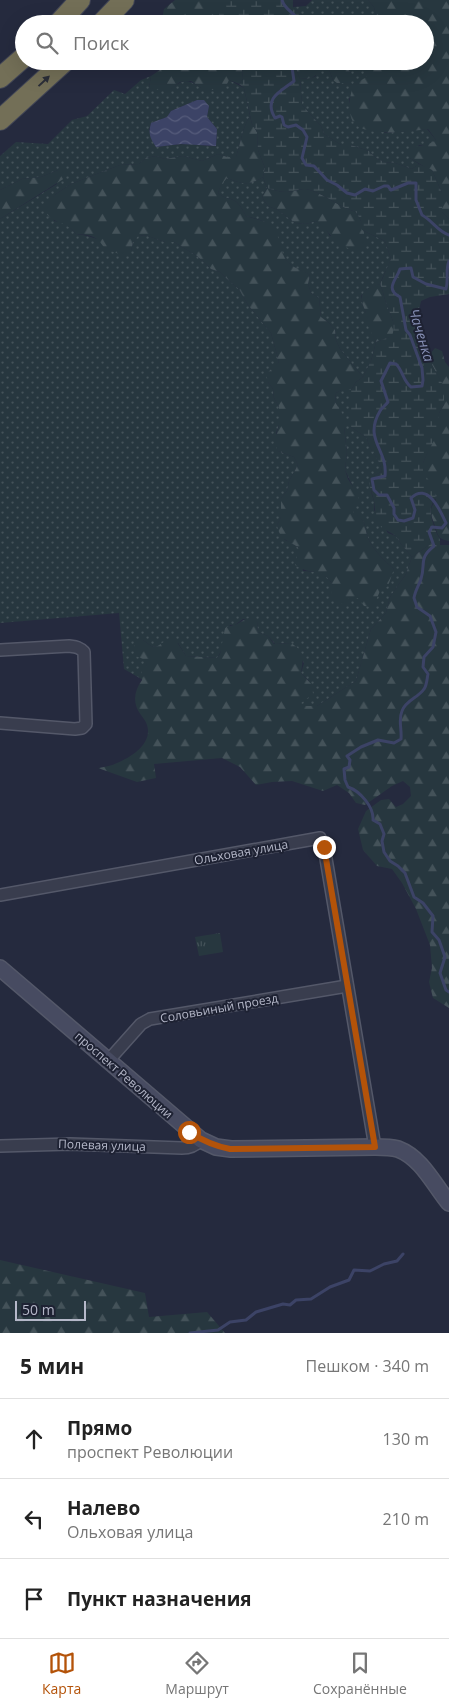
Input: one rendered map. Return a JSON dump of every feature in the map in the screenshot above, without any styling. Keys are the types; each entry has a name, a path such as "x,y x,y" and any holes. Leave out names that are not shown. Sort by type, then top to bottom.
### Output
{"highway":[{"path":"66,15 80,0"},
{"path":"110,15 124,0"},
{"path":"1,77 15,64"},
{"path":"0,120 55,70"}],"street":[{"path":"0,650 69,646 76,646 81,649 84,652 86,724 82,728 75,729 0,724"},
{"name":"Ольховая улица","path":"0,895 320,838 324,847 375,1147"},
{"name":"проспект Революции","path":"0,968 200,1140 230,1149 375,1147 398,1149 418,1162 449,1203"},
{"name":"Соловьиный проезд","path":"108,1061 145,1021 347,986"},
{"name":"Полевая улица","path":"0,1146 63,1144 190,1148 200,1140"}],"green space":[{"path":"175,0 220,0 219,15 163,15 164,9"},
{"path":"220,0 293,0 293,7 302,15 219,15"},
{"path":"312,0 368,0 374,7 376,15 302,15 293,7 306,6"},
{"path":"368,0 449,0 449,219 442,212 442,193 432,170 410,158 410,148 436,140 428,129 397,132 373,131 363,129 355,124 351,117 349,104 354,82 362,80 371,70 434,70 434,15 376,15 374,7"},
{"path":"160,70 242,70 243,79 239,84 229,80 224,90 201,88 191,81 180,82 171,89 159,90 149,88 151,76"},
{"path":"242,70 296,70 300,79 302,105 321,126 324,134 341,145 351,145 369,151 376,158 384,162 395,163 412,169 419,164 432,170 442,193 442,212 449,219 449,294 430,297 421,301 419,310 420,329 429,344 432,365 442,383 444,393 444,404 439,413 437,435 423,463 423,473 436,489 431,511 435,529 440,538 440,545 429,545 412,557 396,536 381,527 376,519 369,483 374,476 382,471 367,438 351,427 351,390 356,382 363,377 371,361 376,342 392,336 394,328 380,284 391,259 385,241 362,230 361,221 356,212 316,192 304,189 284,192 267,188 263,177 265,168 258,150 257,132 252,124 244,88 239,84 243,79"},
{"path":"296,70 316,70 316,75 312,78 300,79"},
{"path":"316,70 329,70 333,80 342,83 351,73 348,70 373,70 371,74 361,81 349,99 350,105 385,133 427,129 436,140 429,146 419,145 410,158 419,164 412,169 395,163 384,162 376,158 369,151 351,145 341,145 324,134 321,126 302,105 300,79 316,76"},
{"path":"329,70 348,70 351,73 351,79 347,83 337,83 333,80"},
{"path":"151,76 149,88 171,89 179,83 186,81 201,88 229,80 244,88 250,116 243,131 236,157 218,154 202,161 183,156 165,159 156,156 146,158 139,164 120,165 71,184 56,194 50,202 54,221 66,224 76,234 131,251 133,242 138,235 148,236 165,242 174,242 197,256 211,269 220,272 239,289 248,305 271,333 279,362 273,369 268,382 273,389 274,398 279,407 279,425 276,433 278,451 294,457 298,465 289,481 287,491 281,498 281,517 277,525 285,540 299,548 303,571 321,572 349,598 358,598 380,590 394,569 375,549 370,542 363,522 352,512 353,487 345,470 347,452 344,418 335,402 336,393 341,390 351,390 351,427 367,438 381,466 382,471 374,476 371,492 374,510 388,533 396,536 412,557 406,574 390,597 386,613 371,629 356,681 317,706 296,707 309,681 301,673 304,663 291,643 275,644 268,636 258,632 257,622 243,619 235,625 230,625 217,658 186,656 178,643 156,647 143,640 147,666 143,680 124,669 119,613 0,623 0,219 57,184 58,170 41,177 22,179 0,190 0,156 16,142 48,144 72,120 87,116 114,90 125,94 141,80","holes":["197,100 209,106 207,117 217,129 216,146 188,144 156,147 149,130 151,123 167,117 171,111"]},
{"path":"250,116 257,132 258,150 265,168 263,177 249,183 237,182 227,178 221,185 218,193 237,202 246,216 271,225 287,261 310,275 308,284 311,293 319,298 321,317 335,330 336,340 340,349 363,377 356,382 351,390 341,390 336,393 335,402 345,418 344,427 347,452 345,470 348,479 359,496 353,512 364,522 370,542 375,549 394,569 388,586 380,591 373,607 364,606 358,598 349,598 344,605 336,600 331,593 333,585 329,579 320,573 295,565 299,548 282,537 278,530 277,525 281,517 281,498 287,491 289,481 298,465 294,457 278,451 274,442 279,425 279,407 266,374 279,362 271,333 248,305 239,289 220,272 211,269 197,256 174,242 165,242 139,235 133,242 131,251 122,255 105,249 96,238 76,234 66,225 50,217 43,207 56,194 71,184 120,165 139,164 146,158 156,156 165,159 183,156 202,161 218,154 236,157 243,131"},
{"path":"67,169 65,178 0,219 0,190 22,179 41,177 58,170"},
{"path":"263,177 267,188 262,197 268,206 278,210 295,223 306,224 316,221 325,227 330,236 362,230 385,241 391,259 380,284 367,289 361,296 366,318 376,342 371,361 363,377 340,349 336,340 335,330 321,317 319,298 311,293 308,284 310,275 288,263 270,226 263,221 246,216 237,202 218,193 221,184 227,178 237,182 249,183"},
{"path":"267,188 284,192 310,190 356,212 361,221 366,242 359,250 350,248 338,243 316,221 306,224 295,223 278,210 268,206 262,197"},
{"path":"380,284 393,322 394,332 393,336 376,342 366,322 366,313 361,300 365,291 370,287"},
{"path":"435,348 442,351 445,362 449,367 449,541 442,539 437,533 431,511 436,500 423,474 423,463 431,444 439,413 444,404 442,384 432,365 430,354"},
{"path":"429,545 449,545 449,1008 433,998 429,982 432,968 430,945 416,909 392,869 377,866 363,850 358,829 366,811 381,800 389,799 396,807 403,804 411,796 410,787 403,781 392,786 365,805 356,803 349,793 337,785 323,791 292,781 256,785 240,767 222,758 154,764 156,778 137,782 98,768 112,765 129,757 140,748 147,738 147,724 138,711 135,702 137,688 142,680 142,672 147,666 145,660 136,656 134,645 138,641 143,640 156,647 167,640 175,639 186,656 217,658 220,654 225,628 253,618 257,622 258,632 268,636 274,644 291,643 299,650 303,660 301,673 312,685 313,694 297,706 317,706 356,681 371,629 386,613 390,597 406,574 412,557"},
{"path":"220,933 223,952 199,956 195,937"},
{"path":"0,1260 145,1293 149,1317 207,1312 225,1333 0,1333"}],"water":[{"path":"197,100 204,100 209,106 207,117 217,129 216,146 181,144 156,147 150,136 151,123 167,117 171,111"}],"waterway":[{"name":"Чаченка","path":"282,0 294,15"},
{"name":"Чаченка","path":"292,70 294,81 275,96 271,105 275,118 280,116 284,125 288,127 296,125 303,130 307,137 302,158 306,165 314,166 327,180 347,193 355,195 365,189 373,191 388,186 391,190 408,183 416,183 416,200 422,215 441,231 449,235"},
{"name":"Чаченка","path":"449,261 446,289 426,284 413,277 411,268 400,269 394,280 393,291 400,297 406,330 410,335 422,368 423,380 422,386 411,387 396,364 390,363 381,381 388,402 380,411 375,421 374,430 385,467 385,476 372,479 374,490 379,495 387,495 394,508 394,514 398,520 404,521 413,518 415,510 411,498 417,494 423,493 428,495 437,505 446,523 442,528 432,527 429,532 434,546 424,558 421,579 414,598 417,607 430,616 436,632 433,647 424,657 423,667 428,674 427,681 421,692 406,704 402,711 400,718 401,739 394,743 378,740 361,747 347,756 350,760 349,767 344,769 348,787 365,800 369,805 373,820 380,824 384,834 382,841 384,852 390,861 405,873 414,897 423,903 433,916 432,932 439,940 445,957 440,973 446,990 449,992"},
{"path":"190,1333 218,1330 230,1322 246,1320 256,1312 283,1304 290,1305 296,1300 311,1299 330,1287 349,1280 354,1270 370,1271 384,1264 397,1261 403,1254"}],"route":[{"path":"189,1132 200,1140 230,1149 375,1147 324,847"}]}
